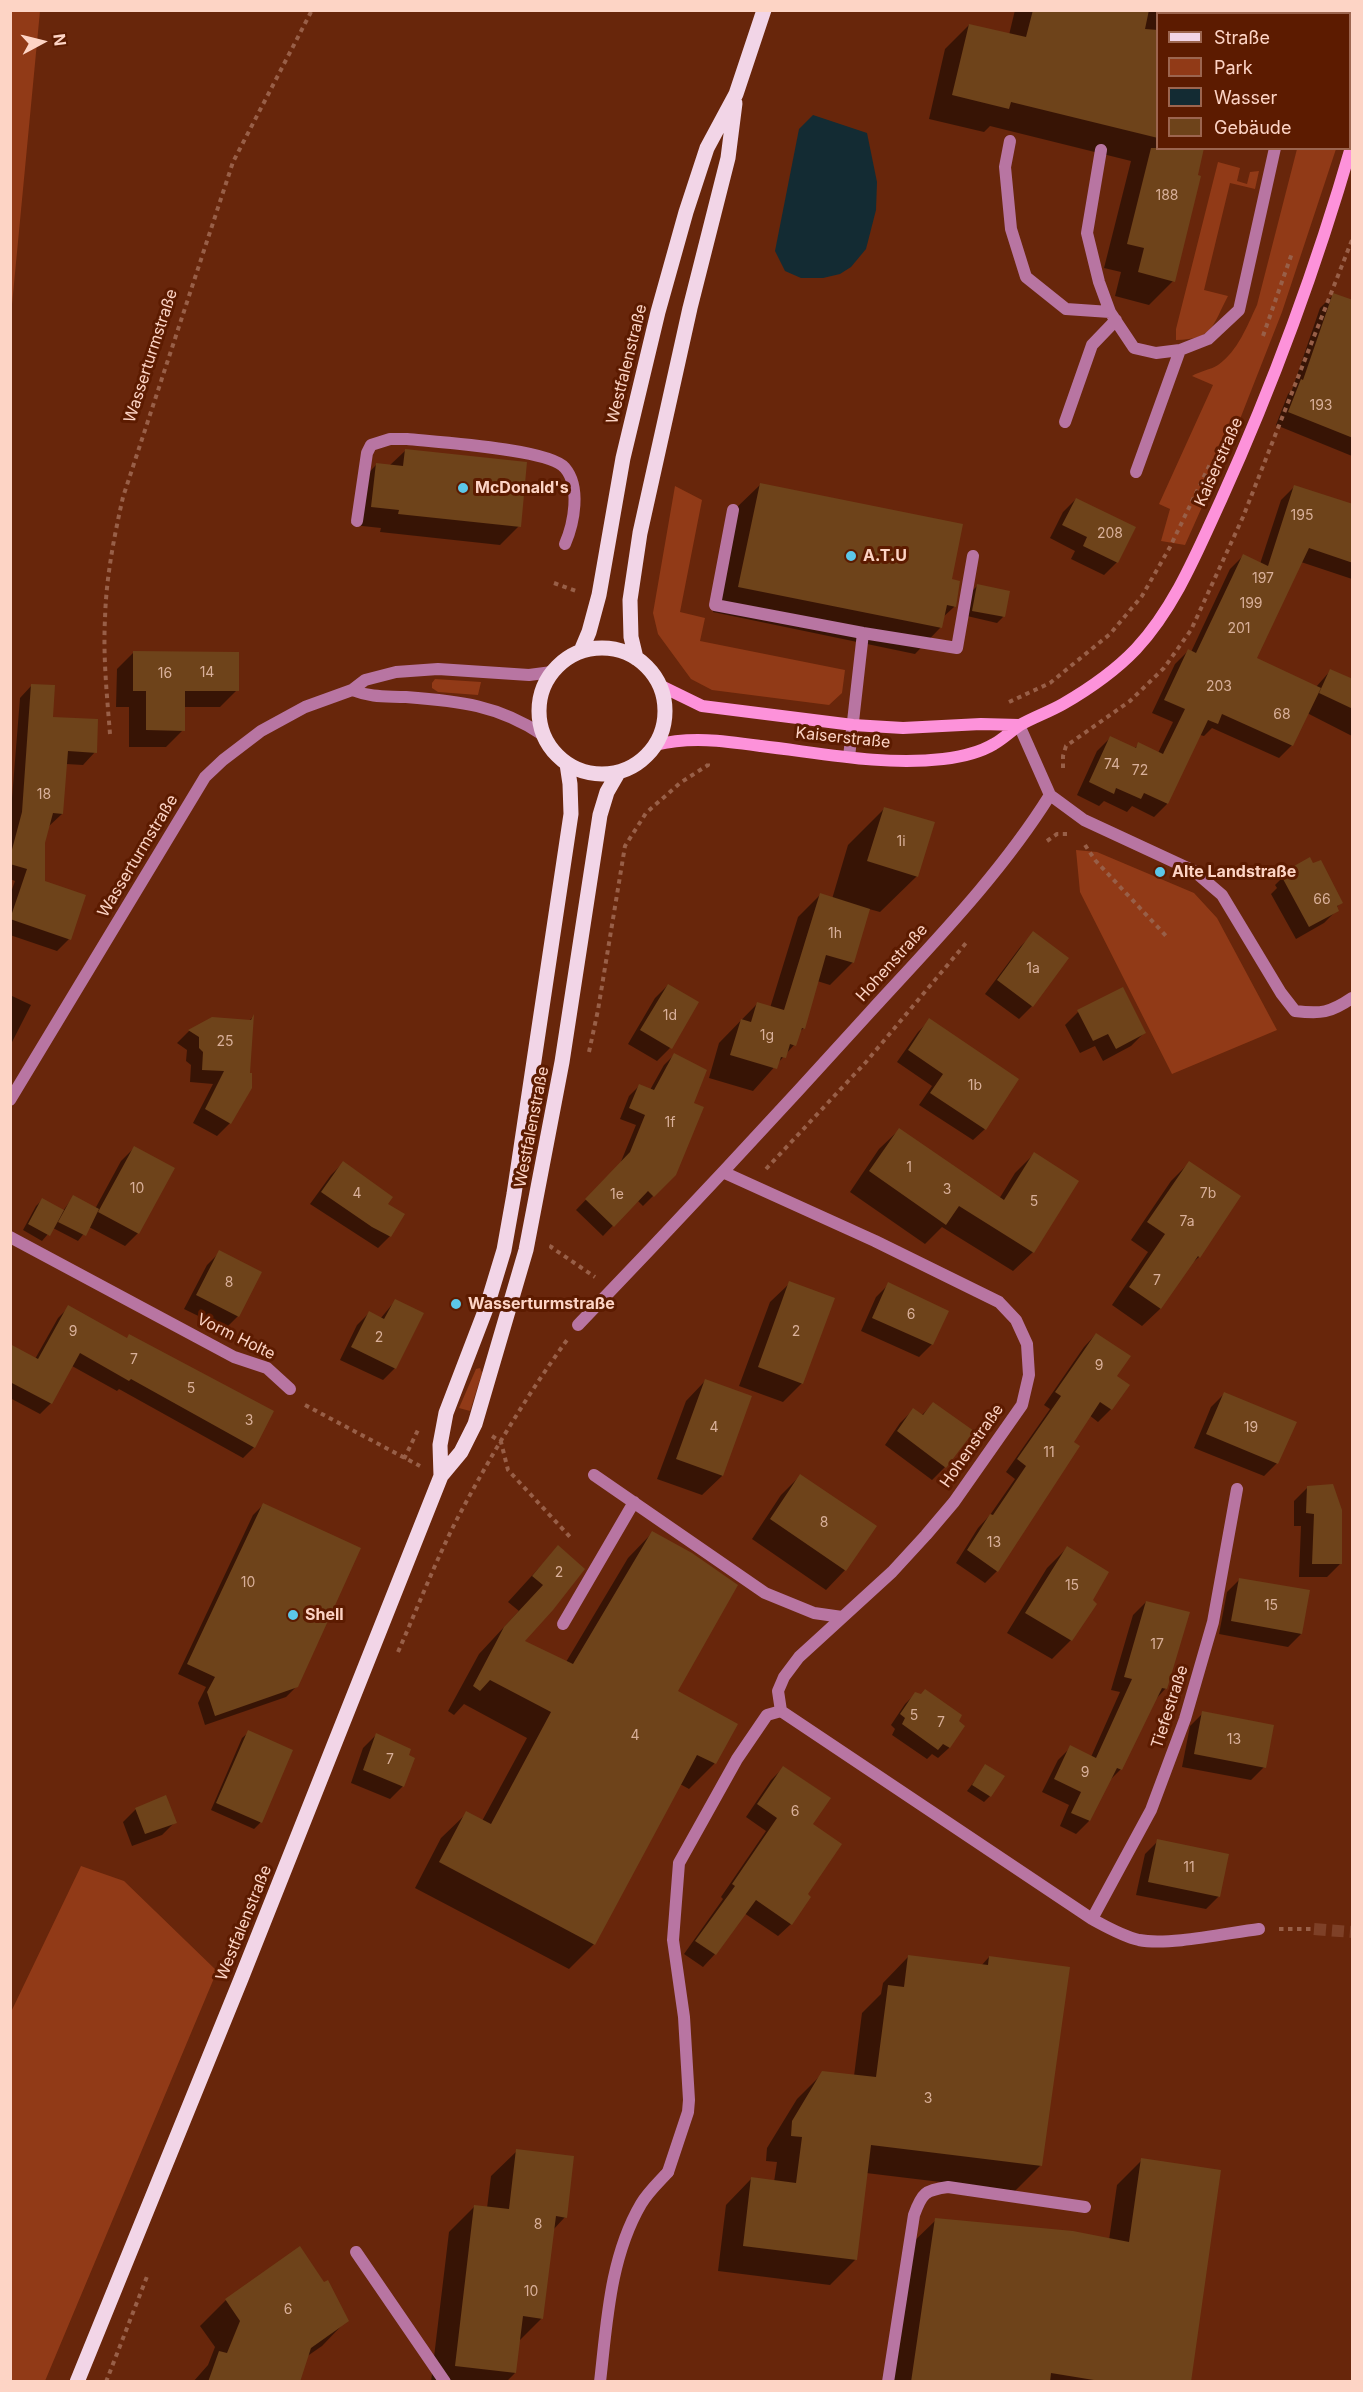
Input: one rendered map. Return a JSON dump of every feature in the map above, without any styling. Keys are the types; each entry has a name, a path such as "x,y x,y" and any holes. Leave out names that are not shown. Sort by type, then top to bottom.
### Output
{"main road":[{"name":"Westfalenstraße","path":"581,651 589,632 598,595 623,458 658,312 686,212 707,148 736,94 764,10"},
{"name":"Westfalenstraße","path":"636,658 631,636 630,609 640,533 690,308 728,158 736,94"},
{"name":"Kaiserstraße","path":"655,745 677,740 710,740 849,757 919,761 968,755 994,744 1020,725 1062,704 1117,667 1142,641 1175,594 1202,541 1267,393 1353,144"},
{"path":"598,648 613,649 636,658 652,673 664,699 665,715 662,731 655,745 633,767 618,773 601,775 583,772 556,756 543,735 539,722 539,702 545,683 552,672 565,659 581,651 598,648"},
{"name":"Kaiserstraße","path":"659,685 702,706 853,725 903,728 981,724 1020,725"},
{"name":"Westfalenstraße","path":"441,1476 440,1446 446,1413 487,1306 504,1250 512,1206 571,814 567,764"},
{"name":"Westfalenstraße","path":"77,2382 241,1980 441,1476 461,1452 475,1424 526,1250 562,1062 600,815 607,792 618,773"}],"street":[{"path":"1010,141 1005,167 1011,229 1026,278 1066,309 1113,316"},
{"path":"1101,150 1087,233 1099,282 1113,316 1134,348 1156,352 1180,350 1208,339 1239,310 1275,150"},
{"path":"1065,422 1092,345 1113,316"},
{"path":"1136,472 1180,350"},
{"path":"357,521 367,453 371,445 390,439 407,439 526,453 552,459 564,466 573,482 571,531 565,544"},
{"path":"733,510 716,605 957,648 973,556"},
{"path":"849,757 863,633"},
{"name":"Wasserturmstraße","path":"10,1101 205,777 239,747 305,707 352,690 364,680 396,672 438,669 529,675 552,672"},
{"path":"352,690 369,697 404,697 487,707 520,720 543,735"},
{"path":"1020,725 1050,795 1084,820 1194,871 1222,895 1281,993 1295,1011 1321,1014 1337,1009 1353,998"},
{"name":"Hohenstraße","path":"578,1325 724,1173 972,900 1033,821 1050,795"},
{"name":"Hohenstraße","path":"724,1173 999,1302 1016,1320 1027,1344 1029,1375 1022,1405 954,1502 926,1535 892,1572 799,1658 784,1677 778,1691 781,1711"},
{"name":"Vorm Holte","path":"10,1238 234,1357 267,1368 290,1389"},
{"path":"594,1475 765,1593 814,1613 842,1617"},
{"name":"Tiefestraße","path":"1092,1919 1151,1810 1185,1719 1213,1622 1237,1489"},
{"path":"563,1624 634,1502"},
{"path":"600,2382 611,2294 621,2246 642,2202 668,2172 688,2112 684,2017 673,1940 679,1863 737,1759 767,1715 781,1711 1092,1919 1116,1932 1138,1940 1159,1942 1259,1929"},
{"path":"888,2382 914,2215 921,2196 931,2190 948,2187 1085,2207"},
{"path":"356,2252 445,2382"}],"path":[{"name":"Wasserturmstraße","path":"110,734 105,679 105,619 112,546 123,497 233,162 312,10"},
{"path":"1262,339 1294,249"},
{"path":"999,704 1010,702 1050,683 1110,633 1142,596 1170,547 1214,457"},
{"path":"554,583 584,593"},
{"path":"1063,770 1066,746 1130,701"},
{"path":"588,1055 598,1010 625,846 646,813 680,783 708,765"},
{"path":"1042,846 1057,834 1074,836"},
{"path":"1080,838 1095,860 1168,938"},
{"path":"752,1185 866,1062 967,942"},
{"path":"553,1236 551,1247 613,1289"},
{"path":"477,1484 540,1377 578,1325"},
{"path":"290,1389 305,1405 404,1459 441,1476"},
{"path":"1259,1929 1314,1929"}],"green space":[{"path":"10,11 40,11 11,315"},
{"path":"1352,11 1351,94 1351,12 1332,12"},
{"path":"1297,150 1336,150 1282,312 1231,442 1185,545 1161,541 1170,509 1159,504 1213,385 1192,376 1215,367 1231,353 1257,305"},
{"path":"1218,162 1240,168 1237,181 1247,184 1250,172 1259,171 1255,189 1230,183 1204,290 1228,296 1215,323 1205,334 1176,340 1176,329"},
{"path":"675,486 702,500 680,612 705,618 700,641 845,670 842,693 829,705 712,690 691,679 658,634 653,613"},
{"path":"435,679 481,682 478,695 438,692 432,688"},
{"path":"1076,850 1097,852 1194,893 1217,918 1277,1030 1172,1074 1080,892"},
{"path":"480,1368 482,1373 470,1411 459,1408 476,1369"},
{"path":"81,1866 124,1881 217,1971 45,2381 11,2381 11,2012"}],"water":[{"path":"813,115 867,133 877,182 876,210 866,249 851,267 840,274 823,278 801,278 785,271 775,251 799,129"}],"building":[{"path":"1033,10 1149,10 1145,29 1156,30 1156,138 1011,102 1009,109 952,95 969,24 1026,37"},
{"path":"1151,148 1156,148 1156,150 1204,150 1198,175 1201,176 1175,282 1138,272 1144,248 1127,244"},
{"path":"1333,293 1353,300 1353,438 1288,412 1301,379 1303,380"},
{"name":"McDonald's","path":"405,449 527,462 521,527 398,514 399,510 371,507 376,463 403,466"},
{"name":"A.T.U","path":"760,483 963,524 952,579 960,581 956,607 947,605 942,628 738,587"},
{"path":"1294,485 1353,504 1353,563 1309,548 1257,658 1321,688 1293,746 1222,714 1218,724 1208,720 1168,804 1144,793 1141,799 1116,788 1114,794 1089,782 1110,736 1136,748 1138,742 1163,754 1185,709 1164,700 1188,649 1196,653 1243,554 1268,566"},
{"path":"1076,498 1136,527 1118,563 1083,546 1087,537 1062,525"},
{"path":"977,584 1010,591 1005,617 972,611"},
{"path":"133,651 239,652 239,691 185,691 185,731 146,730 146,691 133,691"},
{"path":"1330,669 1353,679 1353,709 1319,693"},
{"path":"31,684 55,685 53,717 98,719 97,753 68,751 63,814 53,813 45,843 45,881 86,895 71,940 10,919 27,869 10,864 10,857 22,812"},
{"path":"884,807 935,822 918,877 867,861"},
{"path":"1310,857 1313,863 1321,860 1343,903 1337,906 1339,911 1309,927 1283,879 1290,875 1287,870"},
{"path":"820,893 870,909 854,963 826,955 805,1029 802,1028 796,1046 790,1044 786,1058 781,1057 777,1069 730,1055 741,1019 751,1022 757,1002 784,1010"},
{"path":"1033,931 1069,958 1033,1007 997,980"},
{"path":"668,984 699,1002 672,1049 640,1030"},
{"path":"1123,987 1146,1033 1116,1049 1108,1034 1093,1041 1077,1010"},
{"path":"254,1014 250,1073 252,1073 252,1088 231,1124 205,1109 224,1071 202,1070 203,1052 199,1048 199,1037 188,1030 212,1017 251,1020"},
{"path":"929,1018 1019,1079 986,1130 930,1093 943,1074 908,1050"},
{"path":"674,1053 707,1070 694,1103 704,1107 676,1175 654,1197 648,1191 614,1227 585,1199 630,1152 645,1115 629,1108 639,1084 654,1090"},
{"path":"899,1128 1004,1200 1034,1152 1079,1181 1034,1253 959,1206 946,1225 869,1171"},
{"path":"134,1146 175,1168 139,1234 98,1212"},
{"path":"343,1161 393,1197 388,1204 405,1214 391,1237 372,1227 321,1192"},
{"path":"1189,1161 1241,1196 1200,1258 1198,1256 1161,1309 1129,1287 1165,1234 1147,1222"},
{"path":"73,1195 99,1209 86,1236 58,1222"},
{"path":"42,1198 64,1210 50,1236 28,1224"},
{"path":"219,1250 262,1272 239,1317 196,1295"},
{"path":"789,1281 835,1298 803,1384 758,1367"},
{"path":"888,1282 949,1311 933,1345 872,1318"},
{"path":"395,1299 424,1313 396,1369 351,1347 369,1311 384,1319"},
{"path":"68,1305 127,1338 129,1334 274,1411 255,1448 80,1353 52,1404 10,1382 10,1344 38,1359"},
{"path":"1096,1333 1131,1356 1117,1376 1130,1385 1112,1410 1100,1402 1074,1442 1080,1446 998,1572 967,1550 990,1514 993,1515 1026,1466 1017,1459 1061,1396 1055,1392"},
{"path":"705,1379 752,1396 723,1476 676,1459"},
{"path":"1224,1392 1297,1422 1278,1464 1206,1434"},
{"path":"933,1402 974,1431 946,1468 897,1431 913,1408 923,1415"},
{"path":"800,1474 877,1526 846,1571 770,1519"},
{"path":"1333,1484 1342,1510 1342,1564 1312,1564 1314,1514 1306,1513 1307,1486"},
{"name":"Shell","path":"263,1503 361,1548 298,1687 215,1716 207,1692 215,1677 187,1664"},
{"path":"652,1531 692,1553 738,1585 678,1691 738,1724 716,1764 697,1755 595,1945 439,1862 466,1811 491,1824 551,1712 490,1680 480,1691 473,1686 504,1627 543,1585 532,1576 558,1545 585,1569 525,1641 573,1664"},
{"path":"1067,1546 1109,1572 1093,1600 1097,1604 1072,1641 1025,1613"},
{"path":"1239,1578 1310,1590 1302,1634 1231,1621"},
{"path":"1146,1601 1190,1612 1167,1689 1162,1688 1122,1770 1117,1768 1090,1821 1071,1813 1081,1792 1054,1779 1070,1745 1096,1758 1132,1679 1124,1677"},
{"path":"925,1689 962,1715 959,1721 965,1726 950,1748 943,1744 938,1750 902,1724 905,1718 900,1714 915,1692 921,1694"},
{"path":"1202,1711 1274,1725 1266,1768 1194,1754"},
{"path":"248,1730 293,1750 262,1823 216,1803"},
{"path":"376,1733 411,1749 409,1755 415,1758 404,1787 363,1770"},
{"path":"985,1764 1005,1776 991,1797 972,1785"},
{"path":"783,1766 831,1798 813,1824 842,1844 808,1894 811,1897 792,1925 756,1900 716,1955 695,1941 735,1886 732,1884 777,1818 757,1804"},
{"path":"166,1795 177,1823 145,1834 135,1808"},
{"path":"1157,1839 1229,1854 1220,1897 1148,1882"},
{"path":"908,1955 988,1965 989,1956 1070,1967 1042,2166 871,2145 857,2260 743,2246 751,2177 796,2183 802,2137 791,2136 792,2121 822,2071 876,2077 888,1985 904,1987"},
{"path":"516,2149 574,2156 567,2218 556,2216 543,2319 523,2316 516,2373 455,2366 474,2205 509,2209"},
{"path":"1141,2158 1221,2170 1191,2382 1106,2382 1051,2373 1050,2382 911,2382 935,2218 1073,2231 1129,2242"},
{"path":"300,2246 324,2282 328,2280 349,2321 311,2348 300,2382 208,2382 219,2351 227,2353 240,2321 225,2299"}],"tunnel":[{"path":"1314,1929 1352,1932"}],"place":[{"name":"McDonald's","path":"463,488"},
{"name":"A.T.U","path":"851,556"},
{"name":"Alte Landstraße","path":"1160,872"},
{"name":"Wasserturmstraße","path":"456,1304"},
{"name":"Shell","path":"293,1615"}]}
